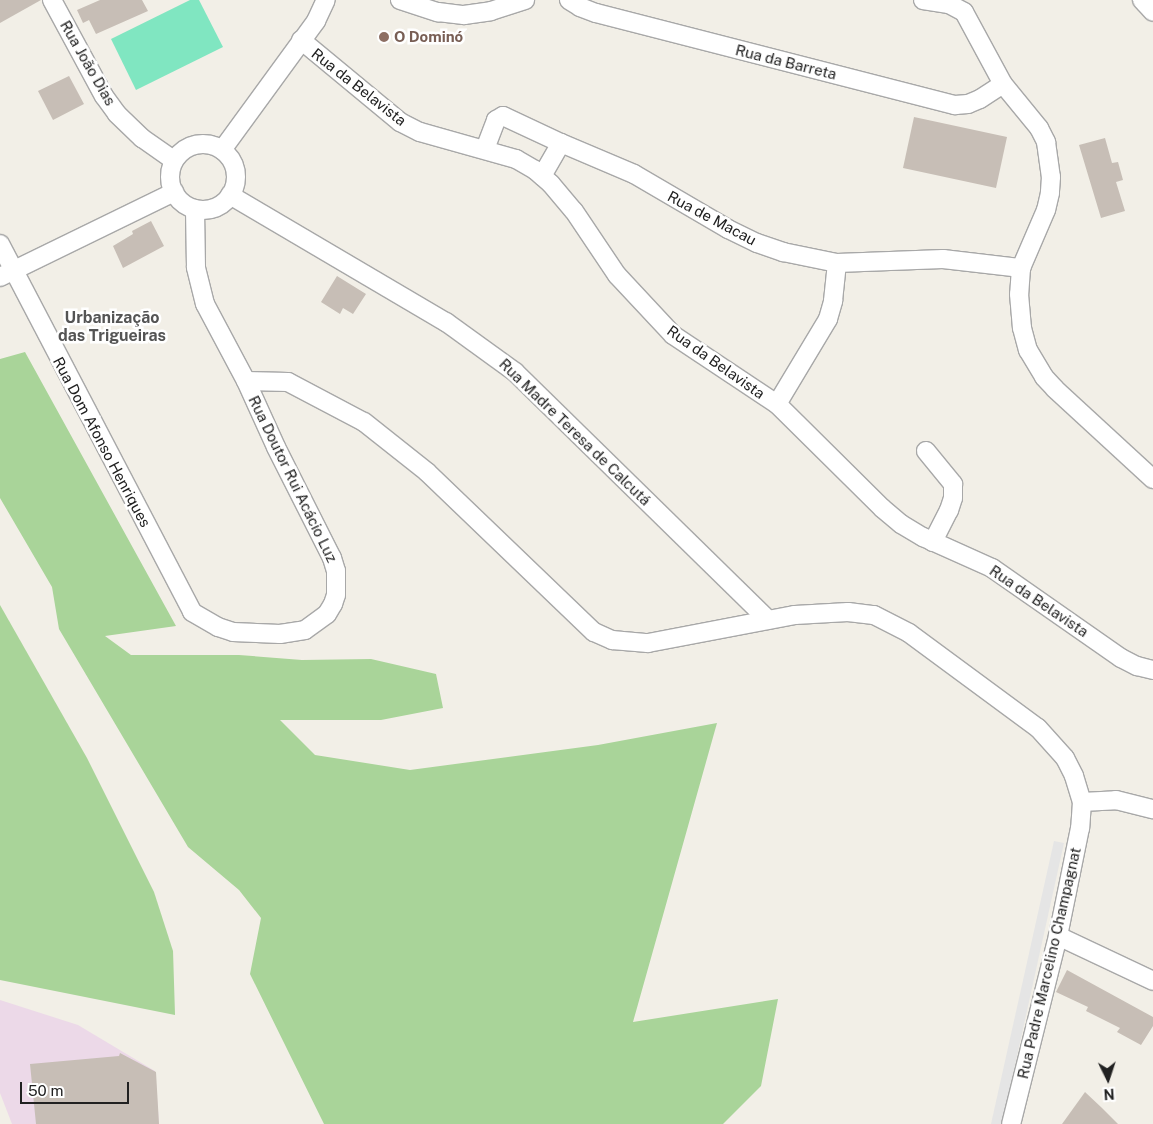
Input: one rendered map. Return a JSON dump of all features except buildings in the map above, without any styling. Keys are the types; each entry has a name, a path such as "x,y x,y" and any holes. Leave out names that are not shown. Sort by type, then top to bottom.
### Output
{"street":[{"name":"Rua João Dias","path":"52,0 104,96 117,114 142,138 174,160"},
{"path":"222,150 316,21 326,0"},
{"path":"400,0 438,12 464,15 491,11 525,0"},
{"name":"Rua da Barreta","path":"569,0 580,7 596,13 955,105 968,104 980,99 1003,84"},
{"path":"923,0 949,4 964,12 1003,84 1040,128 1050,159 1051,177 1046,210 1020,268 1019,294 1022,328 1028,350 1035,364 1055,389 1153,478"},
{"path":"1142,0 1153,12"},
{"name":"Rua da Belavista","path":"301,40 400,122 420,132 516,159 542,176 574,211 617,275 673,335 777,404 882,508 901,524 933,542 992,568 1121,658 1136,666 1153,670"},
{"name":"Rua de Macau","path":"485,149 496,120 503,116 634,174 728,229 757,243 783,252 837,264 943,260 1020,268"},
{"path":"542,176 561,143"},
{"path":"201,144 222,150 232,161 236,176 230,195 215,207 195,209 179,200 170,182 170,171 174,160 190,146 201,144"},
{"path":"7,274 174,192"},
{"name":"Rua Madre Teresa de Calcutá","path":"230,195 446,322 515,372 768,620"},
{"name":"Rua Doutor Rui Acácio Luz","path":"192,612 218,627 233,632 286,634 305,630 313,626 327,614 336,595 336,571 332,558 276,447 246,381 206,304 199,286 195,247 195,209"},
{"name":"Rua Dom Afonso Henriques","path":"0,244 7,274 192,612"},
{"path":"777,404 828,320 833,301 837,264"},
{"path":"246,381 288,382 364,422 427,472 594,632 612,640 648,643 818,612 848,612 874,615 893,623 1038,728 1064,758 1074,776 1082,802 1116,800 1153,808"},
{"path":"926,451 952,484 953,498 933,542"},
{"name":"Rua Padre Marcelino Champagnat","path":"1011,1124 1058,936 1080,828 1082,802"},
{"path":"1058,936 1153,981"}],"shaded area":[{"path":"1054,841 1064,843 1002,1124 991,1124"},
{"path":"0,1000 78,1025 155,1071 159,1124 12,1124 0,1093"}],"green space":[{"path":"190,0 199,0 223,47 136,90 111,39"},
{"path":"25,352 176,626 105,636 131,655 239,655 302,660 371,659 436,674 443,708 381,720 280,720 315,755 410,770 598,745 717,723 633,1022 778,999 761,1086 723,1124 324,1124 250,974 261,918 239,890 188,847 59,629 52,587 0,498 0,359"},
{"path":"0,605 87,758 154,892 173,951 175,1015 0,980"}],"place":[{"name":"O Dominó","path":"384,37"}],"district":[{"name":"Urbanização das Trigueiras","path":"112,327"}]}
